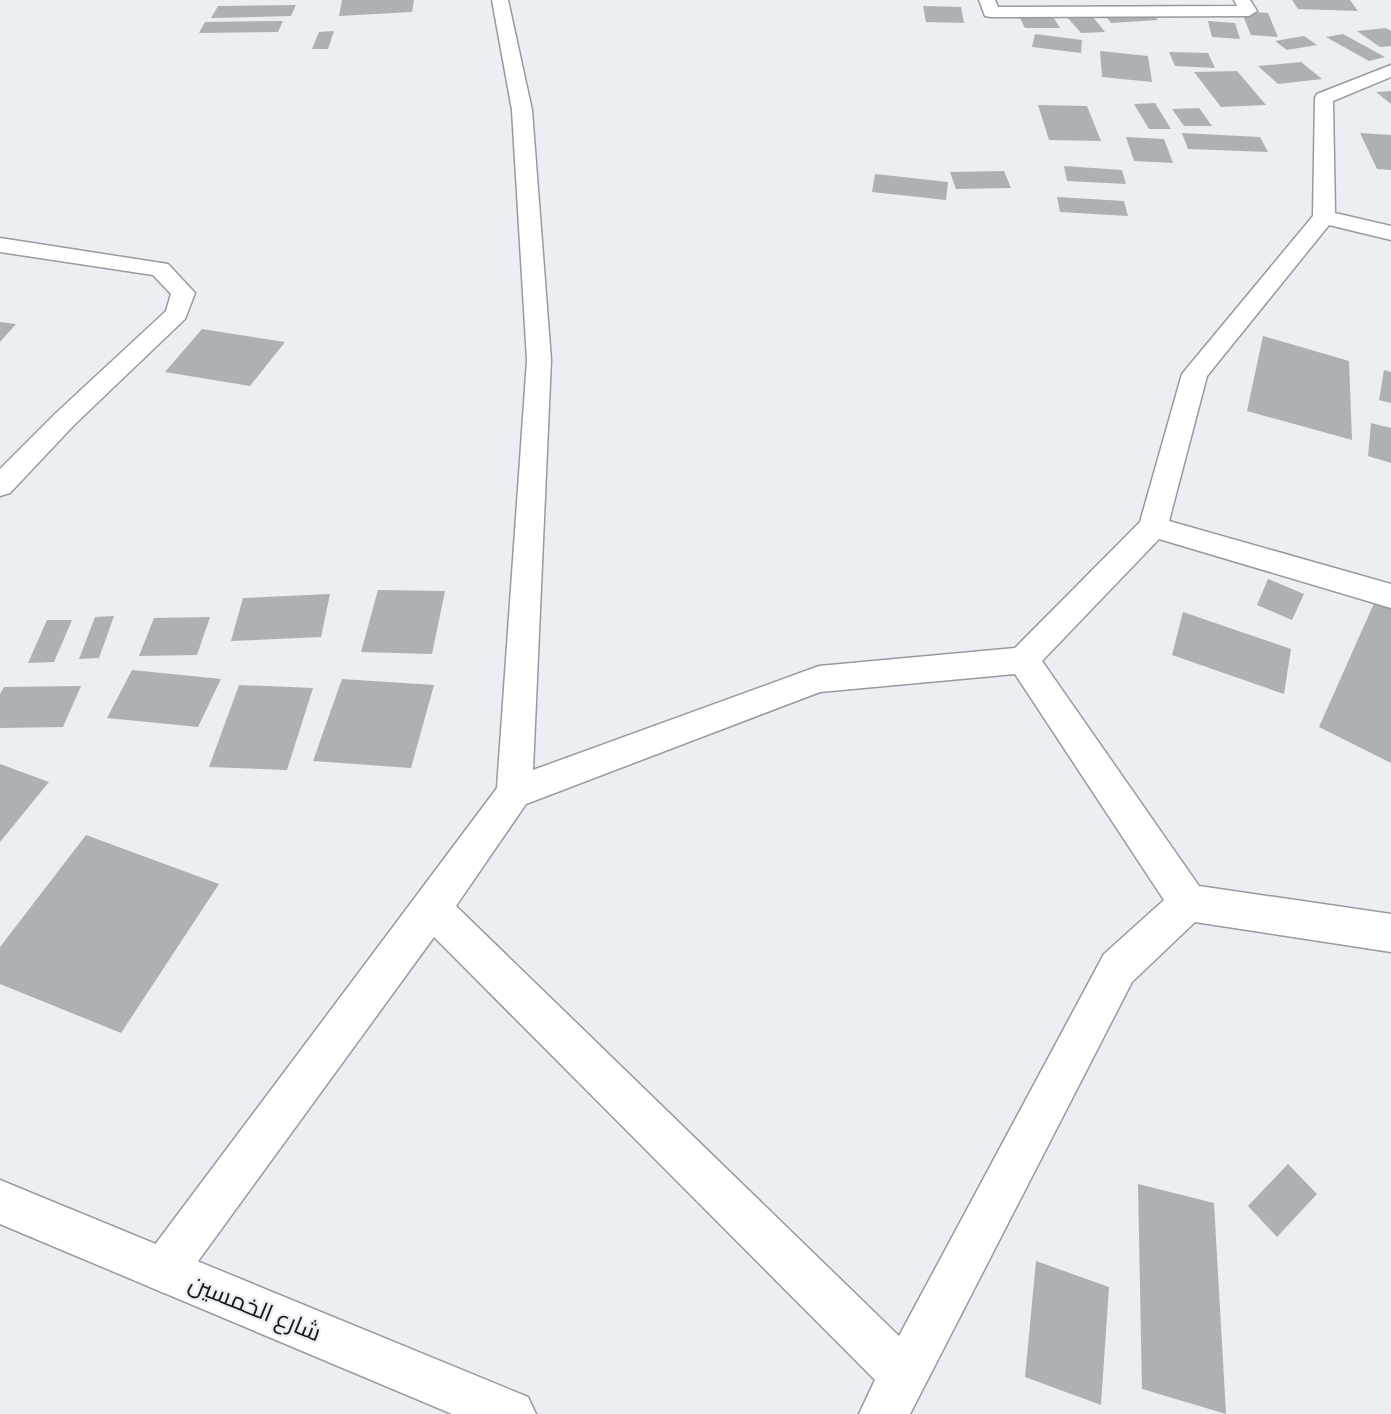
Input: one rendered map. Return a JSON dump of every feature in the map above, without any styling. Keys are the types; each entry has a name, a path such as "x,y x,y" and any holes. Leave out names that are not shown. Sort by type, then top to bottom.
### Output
{"street":[{"path":"164,1270 432,909 514,793 539,360 522,110 500,0"},
{"path":"987,0 991,12 1249,11 1242,0"},
{"path":"514,793 819,679 1023,660 1153,527 1195,374 1324,216 1324,98 1391,70"},
{"path":"1324,216 1391,233"},
{"path":"0,245 160,269 183,293 177,314 65,419 0,486"},
{"path":"1153,527 1391,596"},
{"path":"1023,660 1188,903 1391,933"},
{"path":"884,1414 1118,968 1188,903"},
{"path":"432,909 904,1375"},
{"name":"شارع الخمسين","path":"0,1202 511,1414"}],"building":[{"path":"342,0 414,0 412,12 339,16"},
{"path":"1292,0 1350,0 1358,11 1298,9"},
{"path":"296,5 291,16 211,18 218,6"},
{"path":"923,6 961,7 964,23 926,22"},
{"path":"1148,11 1158,20 1111,23 1103,13"},
{"path":"1241,11 1268,13 1278,37 1251,35"},
{"path":"1052,15 1060,28 1025,28 1019,16"},
{"path":"1092,16 1105,32 1081,33 1067,17"},
{"path":"283,21 278,32 199,33 205,22"},
{"path":"1208,21 1235,23 1240,39 1212,37"},
{"path":"1386,28 1391,31 1391,46 1380,47 1357,31"},
{"path":"334,31 328,49 312,49 319,32"},
{"path":"1035,34 1082,40 1081,53 1032,47"},
{"path":"1343,34 1385,57 1369,61 1326,37"},
{"path":"1304,36 1317,45 1287,50 1275,41"},
{"path":"1100,51 1148,56 1152,82 1102,77"},
{"path":"1169,52 1208,53 1215,68 1175,66"},
{"path":"1301,62 1322,79 1278,84 1258,66"},
{"path":"1237,71 1266,105 1221,107 1194,72"},
{"path":"1391,91 1391,104 1376,92"},
{"path":"1155,103 1171,129 1149,129 1134,104"},
{"path":"1038,105 1087,106 1101,141 1049,140"},
{"path":"1199,108 1212,126 1184,126 1172,109"},
{"path":"1182,133 1260,137 1268,152 1188,149"},
{"path":"1360,133 1391,135 1391,170 1377,169"},
{"path":"1126,137 1164,139 1173,163 1134,161"},
{"path":"1064,166 1122,170 1126,184 1067,181"},
{"path":"1004,171 1011,188 956,189 950,172"},
{"path":"875,174 948,182 946,200 872,192"},
{"path":"1057,197 1124,201 1128,216 1060,212"},
{"path":"0,322 16,324 0,342"},
{"path":"202,329 285,342 250,386 165,372"},
{"path":"1263,336 1349,361 1352,440 1247,411"},
{"path":"1384,370 1391,372 1391,403 1379,400"},
{"path":"1371,423 1391,428 1391,463 1368,456"},
{"path":"1268,579 1304,594 1292,620 1257,605"},
{"path":"378,590 445,591 432,654 361,652"},
{"path":"330,594 321,637 231,641 243,598"},
{"path":"1375,601 1391,608 1391,763 1319,727"},
{"path":"1183,612 1291,649 1284,694 1172,655"},
{"path":"114,616 99,658 79,659 95,617"},
{"path":"210,617 197,655 139,656 154,618"},
{"path":"47,620 72,620 54,662 28,663"},
{"path":"132,670 221,679 198,727 107,718"},
{"path":"342,679 434,685 411,768 313,761"},
{"path":"239,685 313,688 287,770 209,767"},
{"path":"81,686 63,727 0,728 0,694 4,687"},
{"path":"0,764 49,782 0,842"},
{"path":"86,835 219,884 121,1033 0,984 0,947"},
{"path":"1288,1164 1317,1194 1277,1237 1248,1206"},
{"path":"1138,1184 1214,1203 1226,1414 1142,1389"},
{"path":"1036,1261 1109,1287 1101,1405 1025,1377"}]}
